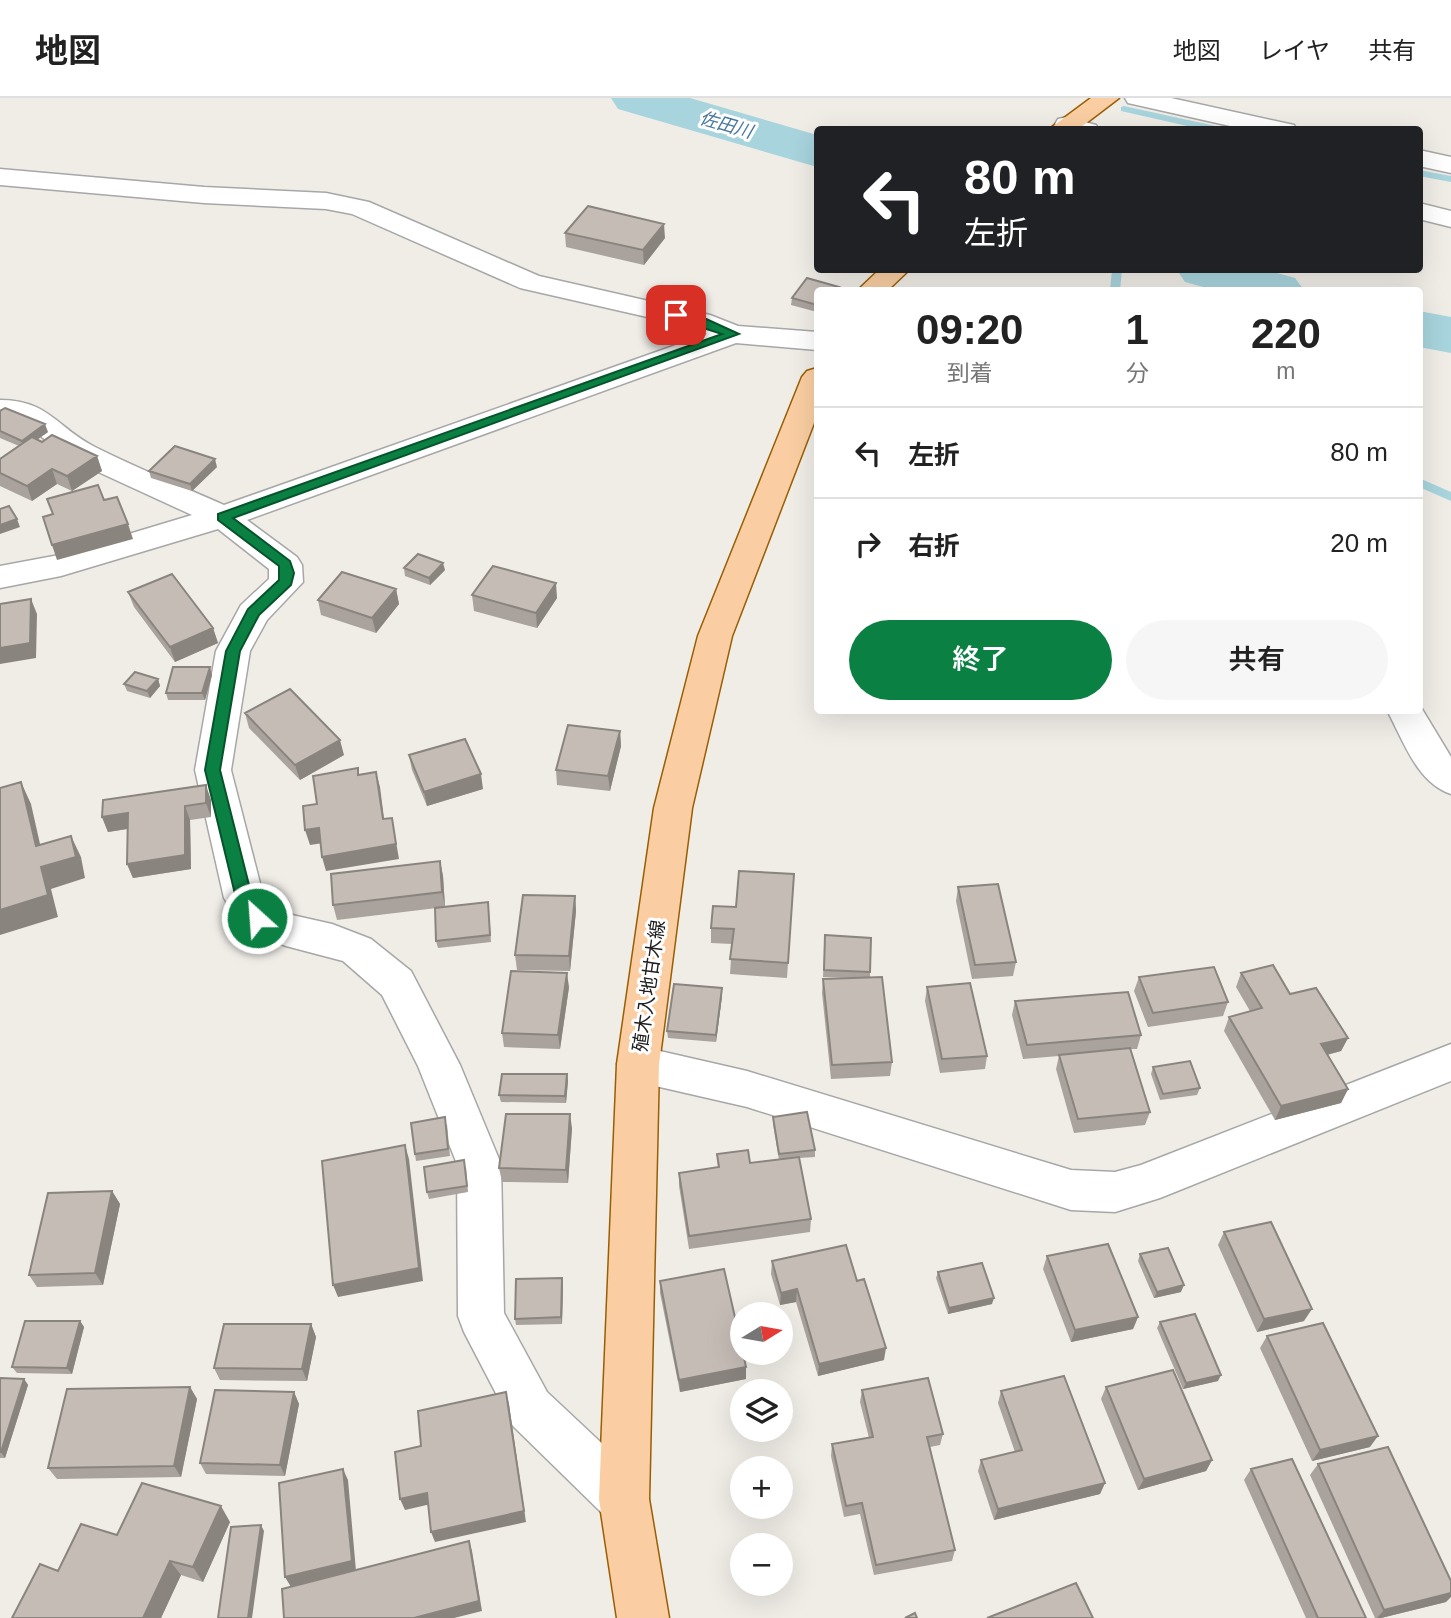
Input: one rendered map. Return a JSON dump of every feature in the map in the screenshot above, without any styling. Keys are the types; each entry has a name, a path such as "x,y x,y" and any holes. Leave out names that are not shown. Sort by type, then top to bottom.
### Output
{"main road":[{"path":"1073,126 1107,98"},
{"name":"殖木入地甘木線","path":"643,1618 624,1499 638,1064 673,808 715,636 814,385"}],"street":[{"path":"1137,98 1266,126"},
{"path":"0,156 370,194 421,213 539,266 610,285 733,334 814,341"},
{"path":"1423,159 1451,165"},
{"path":"0,177 204,195 326,201 360,208 530,282 700,321"},
{"path":"1423,212 1451,219"},
{"path":"0,577 61,565 223,517 733,334"},
{"path":"0,409 14,409 31,414 81,452 223,517 285,565 286,582 253,612 233,651 213,770 244,898 257,918 286,930 332,940 356,950 397,983 439,1065 479,1164 481,1315 530,1409 624,1499"},
{"path":"1407,714 1432,760 1451,780"},
{"path":"638,1064 747,1089 1072,1190 1115,1192 1144,1184 1451,1062"}],"building":[{"path":"588,206 664,224 643,250 565,233"},
{"path":"807,278 839,287 814,287 814,304 792,298"},
{"path":"5,408 45,424 22,441 0,431 0,411"},
{"path":"52,435 97,456 67,476 52,469 27,486 0,473 0,459 32,437 42,442"},
{"path":"175,446 215,459 190,484 149,471"},
{"path":"98,485 104,500 117,497 128,524 52,545 43,517 53,514 47,499"},
{"path":"9,506 17,519 0,525 0,509"},
{"path":"418,554 443,563 429,578 404,568"},
{"path":"493,566 556,583 536,613 472,595"},
{"path":"342,572 396,589 372,618 318,600"},
{"path":"172,574 213,628 170,647 128,592"},
{"path":"31,599 30,643 0,648 0,604"},
{"path":"173,667 210,667 202,693 166,693"},
{"path":"135,672 158,679 147,691 124,684"},
{"path":"290,689 340,740 295,765 245,713"},
{"path":"568,725 620,731 608,776 556,770"},
{"path":"465,739 481,774 424,792 409,755"},
{"path":"358,768 358,775 376,772 383,819 392,818 396,844 322,857 319,828 305,830 303,806 317,804 313,776"},
{"path":"21,782 36,846 71,836 76,857 41,867 48,895 0,910 0,788"},
{"path":"206,785 206,803 185,806 185,855 127,864 128,813 102,817 103,800"},
{"path":"440,861 442,892 333,905 331,874"},
{"path":"739,871 794,874 788,963 730,959 734,929 711,928 713,906 736,907"},
{"path":"998,884 1016,962 975,965 958,887"},
{"path":"523,895 575,896 569,956 515,955"},
{"path":"488,902 490,935 436,941 435,908"},
{"path":"825,935 871,938 870,972 824,970"},
{"path":"1273,965 1290,994 1316,988 1348,1038 1321,1044 1348,1089 1281,1106 1229,1017 1262,1008 1241,973"},
{"path":"1214,967 1228,1002 1153,1013 1139,977"},
{"path":"511,971 567,973 558,1035 502,1033"},
{"path":"882,977 892,1062 832,1065 823,979"},
{"path":"970,983 987,1056 942,1059 927,987"},
{"path":"674,984 722,988 716,1035 667,1031"},
{"path":"1128,992 1141,1035 1027,1045 1015,1001"},
{"path":"1130,1048 1150,1112 1078,1119 1059,1055"},
{"path":"1190,1061 1200,1088 1163,1094 1153,1067"},
{"path":"502,1074 567,1074 565,1096 499,1095"},
{"path":"807,1112 815,1150 779,1154 773,1117"},
{"path":"506,1114 570,1114 566,1170 499,1168"},
{"path":"445,1117 448,1149 415,1154 411,1123"},
{"path":"405,1145 419,1268 333,1285 322,1161"},
{"path":"748,1150 750,1163 799,1157 811,1219 689,1236 679,1173 719,1167 717,1154"},
{"path":"464,1160 467,1186 427,1192 424,1167"},
{"path":"112,1191 95,1273 29,1275 48,1193"},
{"path":"1271,1222 1312,1309 1264,1319 1224,1232"},
{"path":"1108,1244 1138,1317 1075,1330 1047,1256"},
{"path":"846,1245 857,1281 864,1279 886,1348 819,1364 797,1289 781,1293 772,1261"},
{"path":"1168,1248 1184,1285 1157,1292 1140,1254"},
{"path":"982,1263 994,1298 949,1308 938,1272"},
{"path":"724,1269 732,1302 730,1365 746,1367 679,1380 660,1281"},
{"path":"562,1278 561,1317 515,1319 516,1279"},
{"path":"1195,1314 1221,1375 1186,1383 1160,1322"},
{"path":"25,1321 80,1321 67,1368 12,1367"},
{"path":"1323,1323 1378,1436 1320,1450 1267,1336"},
{"path":"224,1324 311,1324 302,1369 214,1368"},
{"path":"1173,1370 1212,1460 1144,1479 1106,1387"},
{"path":"1064,1376 1105,1483 998,1509 981,1460 1022,1450 1001,1391"},
{"path":"0,1378 24,1379 1,1452 0,1452"},
{"path":"928,1378 943,1434 927,1437 955,1550 876,1565 862,1503 846,1506 832,1444 873,1437 862,1390"},
{"path":"190,1387 174,1466 48,1468 67,1389"},
{"path":"215,1390 294,1392 280,1465 200,1463"},
{"path":"506,1392 524,1511 431,1532 427,1493 400,1499 395,1452 421,1446 418,1411"},
{"path":"1388,1447 1451,1581 1451,1593 1384,1610 1318,1464"},
{"path":"1292,1459 1366,1618 1318,1618 1251,1469"},
{"path":"343,1469 352,1561 285,1577 279,1483"},
{"path":"142,1483 221,1506 193,1567 170,1561 143,1618 12,1618 40,1564 58,1571 81,1524 117,1535"},
{"path":"261,1525 248,1618 218,1618 231,1527"},
{"path":"469,1541 479,1601 414,1618 284,1618 282,1589"},
{"path":"1076,1583 1093,1618 987,1618"}],"waterway":[{"name":"佐田川","path":"636,98 814,150"},
{"path":"1124,109 1202,126"},
{"path":"1423,174 1451,179"},
{"path":"1115,287 1117,273"},
{"name":"佐田川","path":"1216,273 1264,287"},
{"name":"佐田川","path":"1423,330 1451,335"},
{"path":"1423,484 1451,497"}],"route":[{"path":"257,918 244,898 213,770 233,651 253,612 286,582 287,573 285,565 223,517 733,334 676,315"}]}
